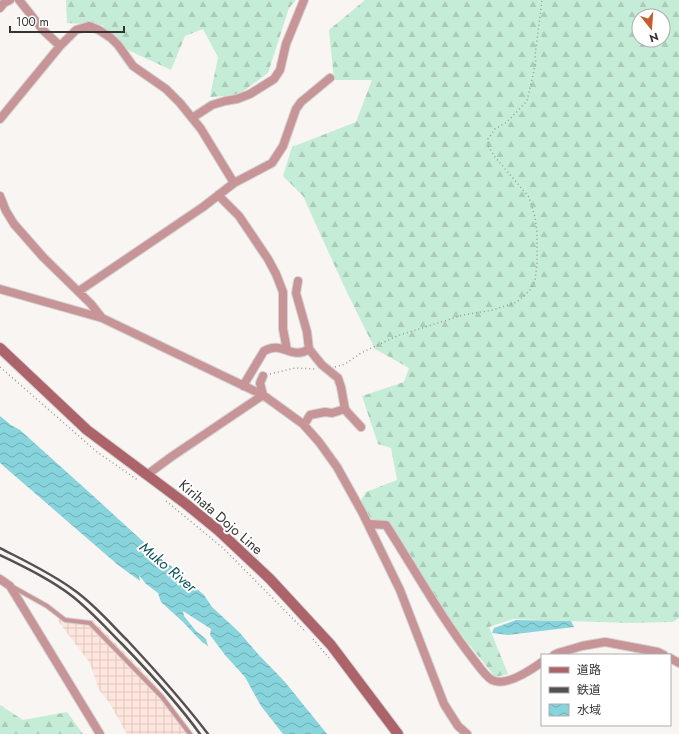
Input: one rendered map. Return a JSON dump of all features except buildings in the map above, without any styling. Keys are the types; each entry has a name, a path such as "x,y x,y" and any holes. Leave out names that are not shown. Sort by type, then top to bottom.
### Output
{"main road":[{"name":"Kirihata Dojo Line","path":"0,348 87,430 148,474 218,530 270,579 331,645 398,734"}],"street":[{"path":"0,8 4,2 10,0"},
{"path":"19,0 43,30 60,46"},
{"path":"192,118 212,104 236,99 250,94 274,79 280,70 286,44 304,0"},
{"path":"0,119 60,46 76,30 89,26 99,30 111,38 133,66 166,89 180,103 201,129 234,183"},
{"path":"78,292 203,207 234,183 272,163 283,146 296,109 301,102 330,78"},
{"path":"218,195 239,216 268,259 276,274 283,292 284,329 287,350"},
{"path":"0,196 6,211 14,224 43,257 91,304 102,318"},
{"path":"298,281 296,293 307,332 309,349 322,365 338,378 348,414 360,427"},
{"path":"0,289 102,318 263,395 304,425 319,442 337,467 368,524 400,590 444,704 458,726 467,734"},
{"path":"243,386 264,351 269,348 276,347 299,354 309,349"},
{"path":"263,376 260,383 263,395"},
{"path":"148,474 263,395"},
{"path":"304,425 310,415 325,412 332,414 346,409"},
{"path":"368,524 386,525 459,641 479,667 492,680 511,680 541,663"},
{"path":"0,579 10,586 100,734"},
{"path":"555,654 582,646 605,642 662,654"}],"lane":[{"path":"10,586 47,606 65,620 90,623 162,697 190,734"}],"path":[{"path":"330,369 345,364 361,353 398,336 463,315 493,310 517,302 530,290 535,281 537,264 536,217 529,197 495,157 488,146 488,139 494,129 507,122 527,101 536,62 535,56 542,0"},
{"path":"0,367 97,452 141,482"},
{"path":"263,376 295,368 316,368"},
{"path":"165,500 223,548 306,632"},
{"path":"311,637 330,659"}],"shaded area":[{"path":"64,616 76,620 93,620 152,681 194,734 127,734 109,702 99,690 90,663 58,621"}],"green space":[{"path":"66,0 296,0 289,8 268,73 238,95 210,97 218,57 203,29 185,36 171,70 128,50 102,25 67,23"},
{"path":"365,0 679,0 679,618 673,622 627,623 513,619 489,627 508,674 495,677 452,623 389,522 370,519 361,500 366,492 397,480 391,448 378,444 362,396 404,382 409,368 375,349 343,284 303,196 283,176 292,147 356,122 372,80 334,80 329,30"},
{"path":"0,705 23,720 67,712 83,734 0,734"}],"water":[{"name":"Muko River","path":"0,416 20,430 204,595 212,607 239,632 285,682 327,734 283,734 261,706 245,677 225,655 210,635 211,629 183,611 184,616 196,631 206,639 208,646 161,602 158,593 146,584 139,575 140,581 118,565 0,463"},
{"path":"516,620 571,621 574,627 508,635 492,633 494,628"}],"railway":[{"path":"0,548 56,578 88,601 148,663 208,734"},
{"path":"0,555 55,584 85,607 173,699 200,734"}]}
